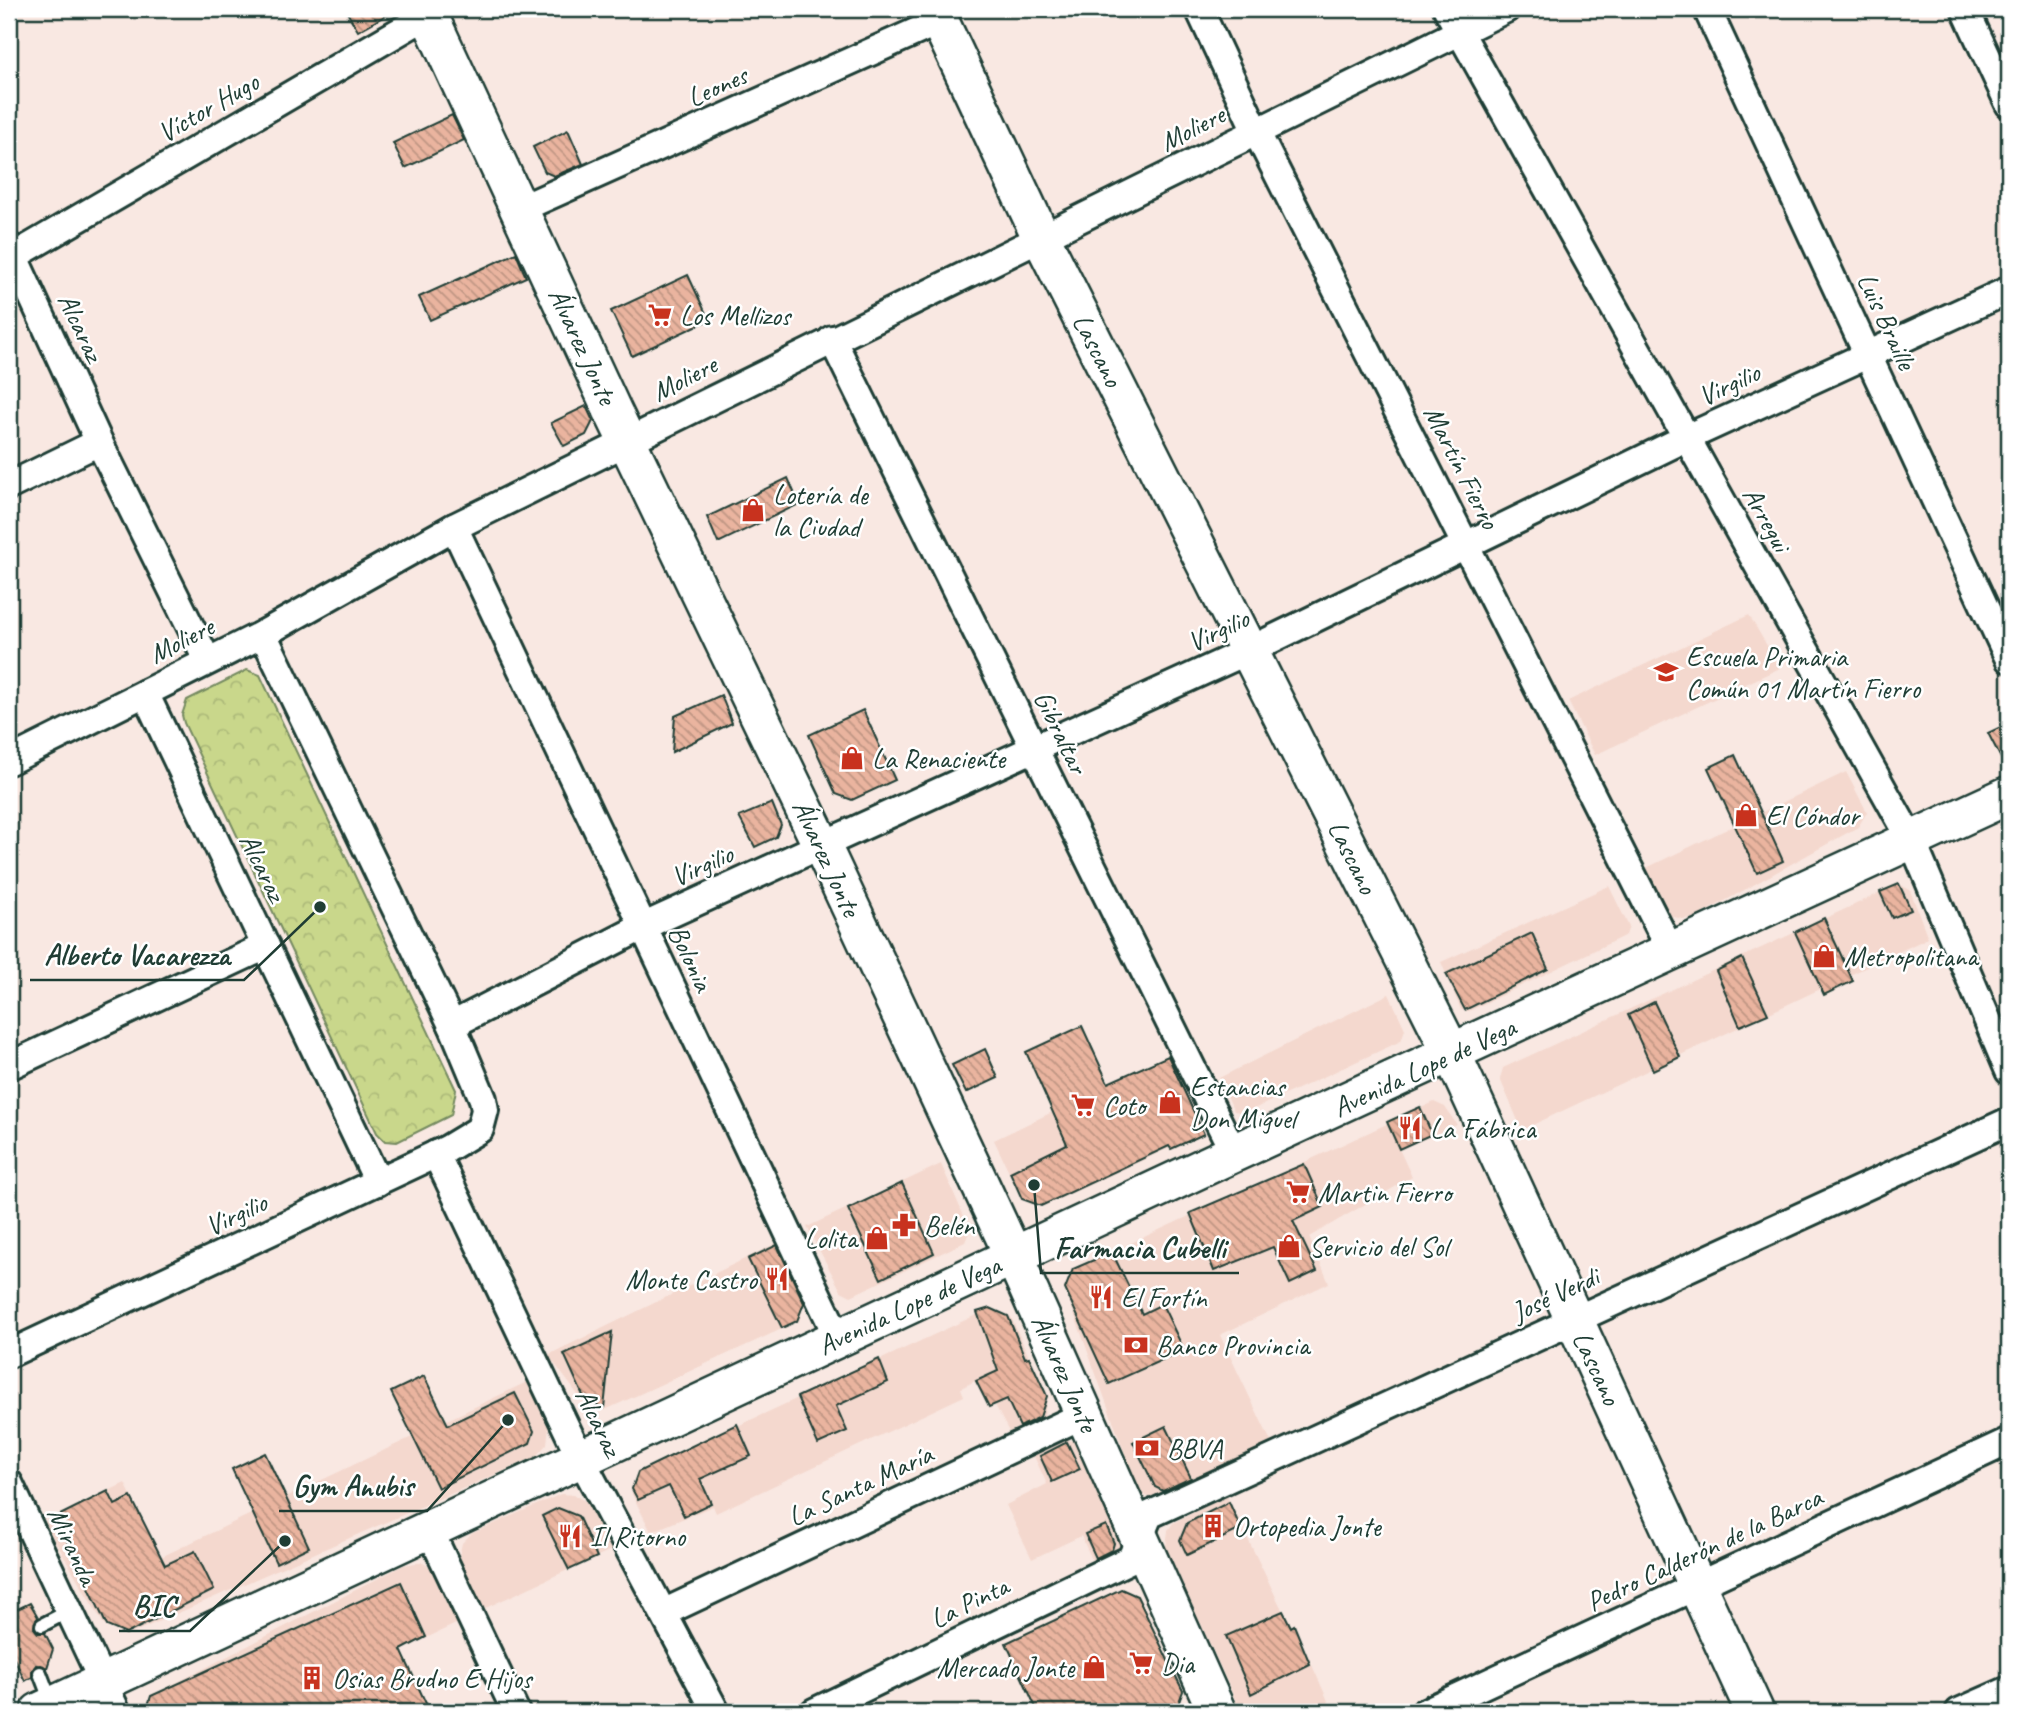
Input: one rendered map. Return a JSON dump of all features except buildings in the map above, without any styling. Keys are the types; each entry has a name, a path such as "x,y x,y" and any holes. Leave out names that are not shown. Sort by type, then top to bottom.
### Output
{"street":[{"name":"Martín Fierro","path":"1199,9 1256,131 1672,953"},
{"name":"Moliere","path":"9,761 263,634 454,527 1256,131 1452,20 1506,9"},
{"name":"Luis Braille","path":"1707,9 2009,659"},
{"path":"1965,9 2009,104"},
{"name":"Álvarez Jonte","path":"431,11 627,442 822,846 1014,1257 1140,1538 1209,1709"},
{"name":"Víctor Hugo","path":"10,254 431,11"},
{"name":"Leones","path":"520,209 937,15"},
{"name":"Lascano","path":"937,15 1042,239 1452,1054 1755,1712"},
{"name":"Arregui","path":"1452,20 1912,841 2009,1071"},
{"name":"Alcaraz","path":"10,254 207,660"},
{"name":"Virgilio","path":"9,1354 474,1135 483,1121 483,1099 452,1025 642,927 1250,650 1686,438 2009,290"},
{"name":"Gibraltar","path":"832,339 1234,1153"},
{"path":"9,486 99,442"},
{"name":"Bolonia","path":"454,527 838,1338"},
{"path":"263,634 452,1025"},
{"name":"Alcaraz","path":"145,693 378,1182"},
{"name":"Avenida Lope de Vega","path":"44,1697 110,1697 429,1529 2009,795"},
{"path":"9,1066 266,946"},
{"name":"José Verdi","path":"1140,1538 1149,1516 2009,1121"},
{"name":"Alcaraz","path":"436,1154 581,1460 665,1612 716,1712"},
{"name":"La Santa María","path":"665,1612 1083,1415"},
{"name":"Pedro Calderón de la Barca","path":"1425,1712 2009,1441"},
{"name":"Miranda","path":"9,1483 110,1697"},
{"path":"429,1529 516,1712"},
{"name":"La Pinta","path":"814,1712 1130,1559 1140,1538"},
{"path":"1959,1712 2009,1690"}],"lane":[{"path":"42,1625 69,1611"}],"shaded area":[{"name":"Escuela Primaria Común 01 Martín Fierro","path":"1749,615 1780,668 1595,755 1568,701"},
{"path":"1846,772 1867,812 1858,827 1694,918 1682,919 1667,915 1640,871"},
{"path":"1899,884 1910,890 1928,938 1522,1130 1500,1079 1503,1068"},
{"path":"1609,886 1629,927 1626,935 1469,1011 1461,1010 1441,962"},
{"path":"1389,994 1405,1029 1401,1041 1245,1113 1234,1111 1219,1078"},
{"path":"1167,1057 1203,1132 1044,1206 1022,1199 994,1140"},
{"path":"1434,1102 1445,1107 1457,1125 1399,1149 1412,1177 1309,1237 1329,1283 1220,1335 1275,1450 1156,1500 1144,1495 1137,1487 1065,1289 1071,1271"},
{"path":"941,1164 970,1230 965,1242 851,1296 841,1291 807,1227"},
{"path":"777,1243 804,1303 799,1321 605,1410 581,1399 548,1355"},
{"path":"989,1309 1011,1317 1047,1397 1044,1416 1009,1432 995,1405 989,1407 975,1381 961,1388 964,1396 716,1513 713,1506 651,1532 632,1494 637,1473"},
{"path":"529,1381 549,1425 547,1444 535,1457 130,1634 104,1625 44,1522 125,1483 161,1557"},
{"path":"1066,1439 1082,1444 1125,1532 1122,1552 1097,1570 1081,1536 1032,1559 1006,1505 1047,1484 1032,1452"},
{"path":"561,1494 574,1495 585,1501 613,1549 479,1611 458,1562 462,1543 471,1534"},
{"path":"1227,1496 1290,1626 1294,1625 1333,1712 1241,1712 1166,1547 1168,1530 1173,1523"},
{"path":"421,1562 436,1570 462,1621 401,1650 430,1712 149,1712 151,1696 404,1565"}],"green space":[{"path":"247,670 260,675 456,1090 451,1115 397,1142 385,1141 377,1133 184,723 182,715 187,700"}],"place":[{"name":"Los Mellizos","path":"660,315"},
{"name":"Lotería de la Ciudad","path":"753,510"},
{"name":"Escuela Primaria Común 01 Martín Fierro","path":"1666,672"},
{"name":"La Renaciente","path":"852,758"},
{"name":"El Cóndor","path":"1746,815"},
{"name":"Alberto Vacarezza","path":"320,907"},
{"name":"Metropolitana","path":"1824,956"},
{"name":"Estancias Don Miguel","path":"1170,1102"},
{"name":"Coto","path":"1083,1105"},
{"name":"La Fábrica","path":"1410,1128"},
{"name":"Farmacia Cubelli","path":"1034,1185"},
{"name":"Martin Fierro","path":"1298,1192"},
{"name":"Belén","path":"904,1225"},
{"name":"Lolita","path":"877,1238"},
{"name":"Servicio del Sol","path":"1289,1246"},
{"name":"Monte Castro","path":"777,1279"},
{"name":"El Fortín","path":"1101,1297"},
{"name":"Banco Provincia","path":"1136,1345"},
{"name":"Gym Anubis","path":"508,1420"},
{"name":"BBVA","path":"1147,1448"},
{"name":"Ortopedia Jonte","path":"1213,1526"},
{"name":"Il Ritorno","path":"570,1536"},
{"name":"BIC","path":"285,1541"},
{"name":"Dia","path":"1141,1663"},
{"name":"Mercado Jonte","path":"1094,1667"},
{"name":"Osias Brudno E Hijos","path":"312,1678"}]}
